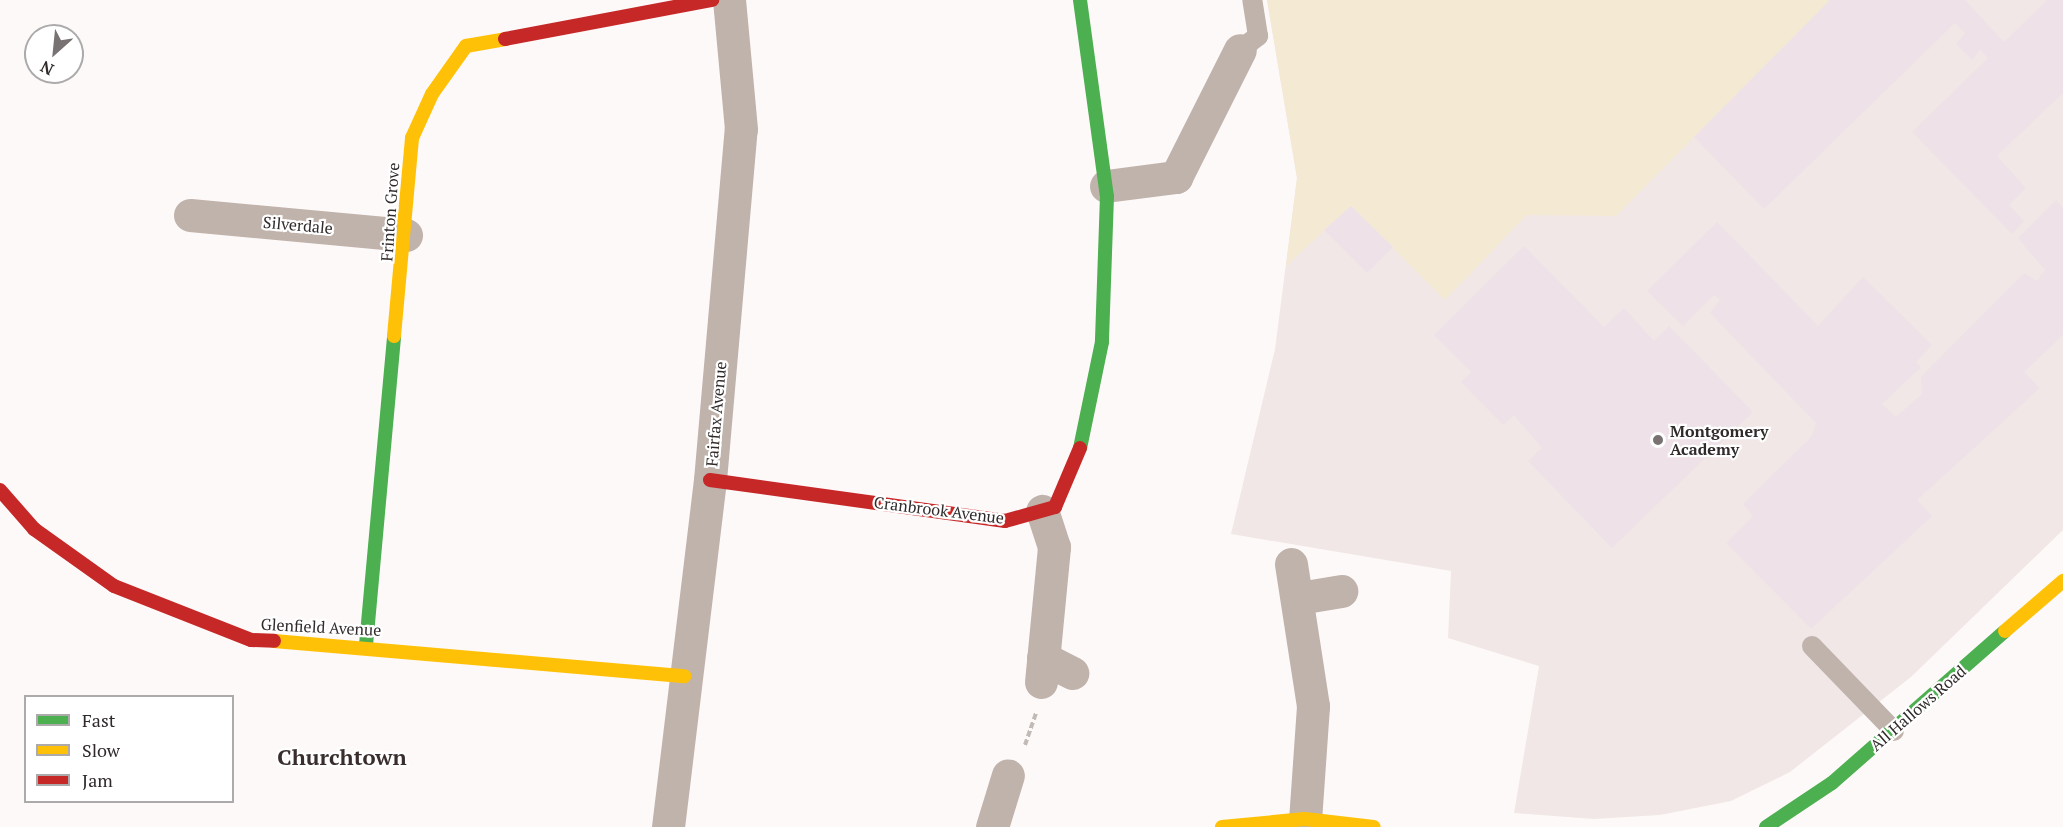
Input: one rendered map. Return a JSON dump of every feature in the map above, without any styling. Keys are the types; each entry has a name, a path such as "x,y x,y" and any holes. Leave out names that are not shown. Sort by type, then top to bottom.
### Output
{"street":[{"name":"Frinton Grove","path":"366,645 406,235 412,138 432,94 466,46 712,0"},
{"name":"Fairfax Avenue","path":"668,827 710,480 741,129 729,0"},
{"name":"Cranbrook Avenue","path":"710,480 1005,521 1055,507 1079,453 1097,365 1106,186 1080,0"},
{"path":"1106,186 1176,177 1240,50"},
{"name":"Silverdale","path":"190,215 406,235"},
{"name":"Glenfield Avenue","path":"0,490 34,529 114,586 163,609 251,640 366,645 685,676"},
{"path":"1042,511 1054,547 1042,670 1072,673"},
{"path":"1291,564 1299,597 1313,706 1305,819"},
{"name":"All Hallows Road","path":"1766,827 1832,783 2063,581"},
{"path":"1299,597 1341,591"},
{"path":"992,827 1008,775"},
{"path":"1222,827 1305,819 1374,827"}],"lane":[{"path":"1240,50 1258,36 1252,0"},
{"path":"1812,646 1894,731"}],"path":[{"path":"1008,775 1033,730 1042,670"}],"shaded area":[{"name":"Montgomery Academy","path":"1267,0 2063,0 2063,530 1911,677 1790,772 1731,801 1660,815 1594,819 1514,813 1539,666 1448,638 1451,571 1231,534 1275,349 1297,178"},
{"path":"1267,0 1830,0 1616,216 1527,215 1445,300 1351,206 1286,266 1297,178"}],"building":[{"path":"1830,0 1965,0 2004,42 2047,0 2063,0 2063,93 1997,156 2026,188 2009,205 2024,221 2012,234 1912,132 1988,58 1980,50 1972,60 1956,44 1965,33 1955,23 1764,209 1694,137"},
{"path":"2056,200 2063,208 2063,335 2024,372 2040,388 1917,500 1932,516 1811,629 1726,543 1753,516 1743,504 1812,436 1816,423 1710,313 1720,300 1714,295 1683,326 1647,291 1717,222 1818,326 1863,277 1932,345 1916,362 1921,367 1882,404 1896,417 1922,394 1921,377 2024,273 2037,281 2045,270 2018,238"},
{"path":"1351,206 1393,247 1367,273 1324,230"},
{"path":"1524,246 1604,327 1624,308 1654,341 1669,326 1753,412 1612,548 1528,461 1542,448 1514,415 1503,425 1461,382 1471,372 1434,335"}],"traffic: fast":[{"path":"1080,0 1107,196 1102,342 1080,448"},
{"path":"366,645 394,336"},
{"path":"1766,827 1832,783 2005,631"}],"traffic: slow":[{"path":"394,336 412,138 432,94 466,46 505,39"},
{"path":"2005,631 2063,581"},
{"path":"274,641 685,676"},
{"path":"1222,827 1305,819 1374,827"}],"traffic: jam":[{"path":"505,39 712,0"},
{"path":"710,480 1005,521 1055,507 1080,448"},
{"path":"0,490 34,529 114,586 251,640 274,641"}],"place":[{"name":"Montgomery Academy","path":"1658,440"}],"district":[{"name":"Churchtown","path":"342,757"}]}
